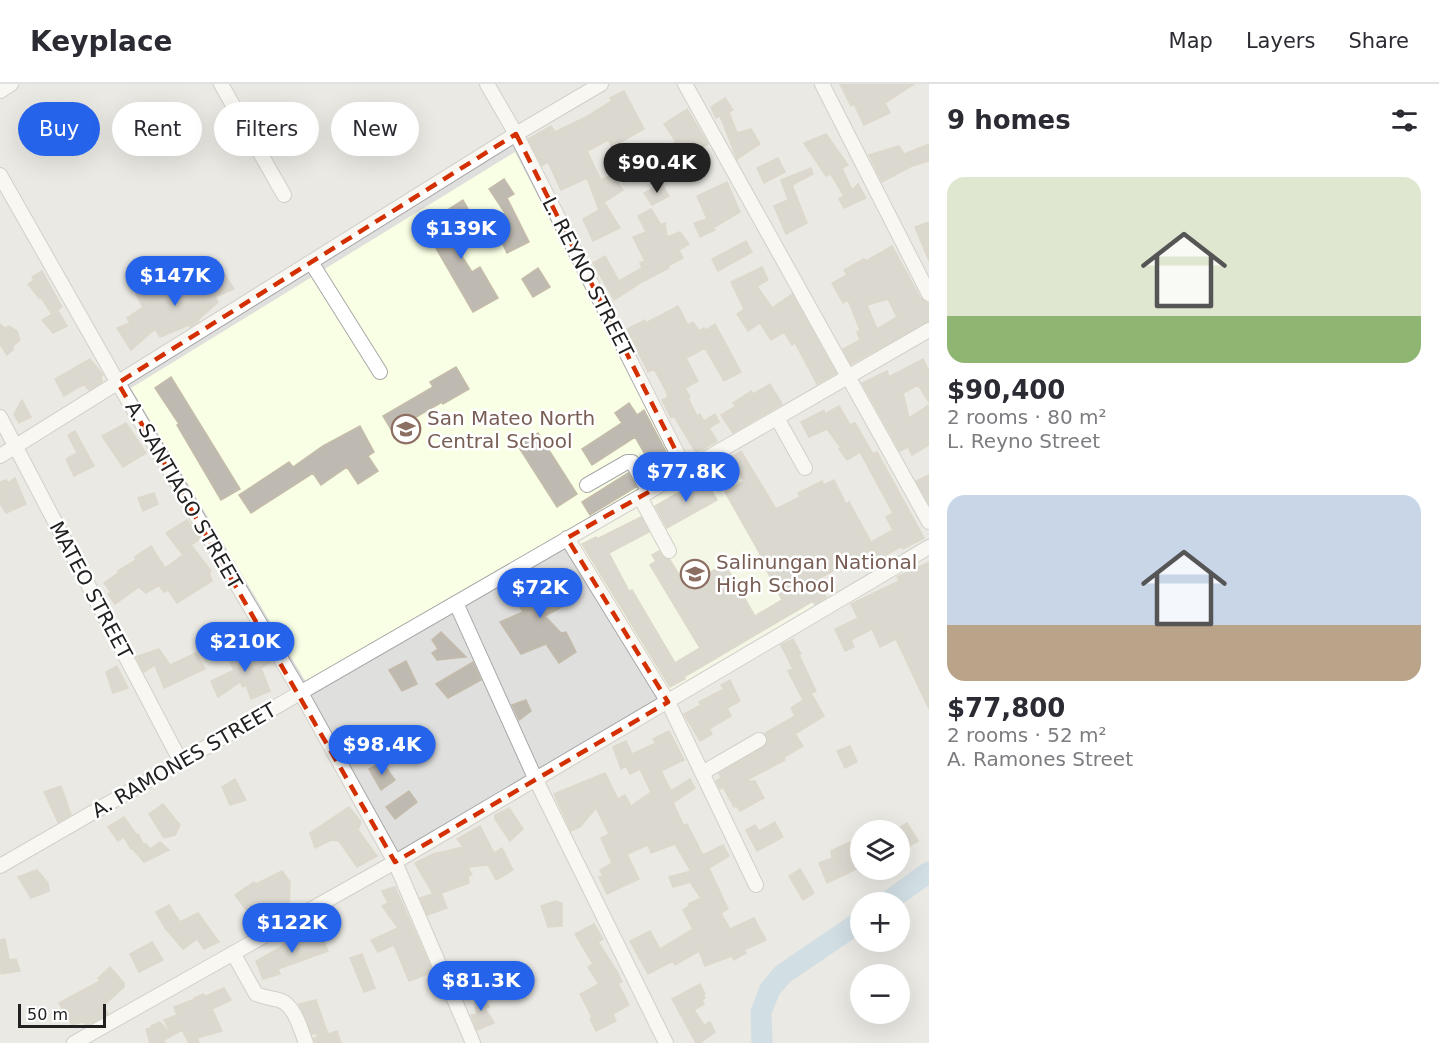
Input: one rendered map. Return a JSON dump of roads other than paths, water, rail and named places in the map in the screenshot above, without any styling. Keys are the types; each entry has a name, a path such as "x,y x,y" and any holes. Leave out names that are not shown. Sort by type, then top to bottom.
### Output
{"street":[{"path":"0,91 11,84"},
{"path":"221,84 284,195"},
{"name":"L. REYNO STREET","path":"488,84 516,134 686,471"},
{"path":"0,456 516,134 601,84"},
{"path":"685,84 929,522"},
{"path":"822,84 929,294"},
{"name":"A. SANTIAGO STREET","path":"0,175 118,383 301,693 395,862 473,1043"},
{"path":"311,262 380,372"},
{"name":"A. RAMONES STREET","path":"0,866 929,330"},
{"name":"MATEO STREET","path":"0,417 181,762"},
{"path":"777,418 805,468"},
{"path":"587,485 627,462 632,462 669,551"},
{"path":"567,538 668,702 756,885"},
{"path":"74,1043 395,862 929,547"},
{"path":"456,603 536,780 666,1043"},
{"path":"702,773 759,740"},
{"path":"233,953 256,994 287,1004 306,1043"}],"waterway":[{"path":"901,892 929,872"},
{"path":"762,1043 761,1012 770,989 783,974 850,928"}],"place":[{"name":"San Mateo North Central School","path":"406,429"},
{"name":"Salinungan National High School","path":"695,574"}]}
